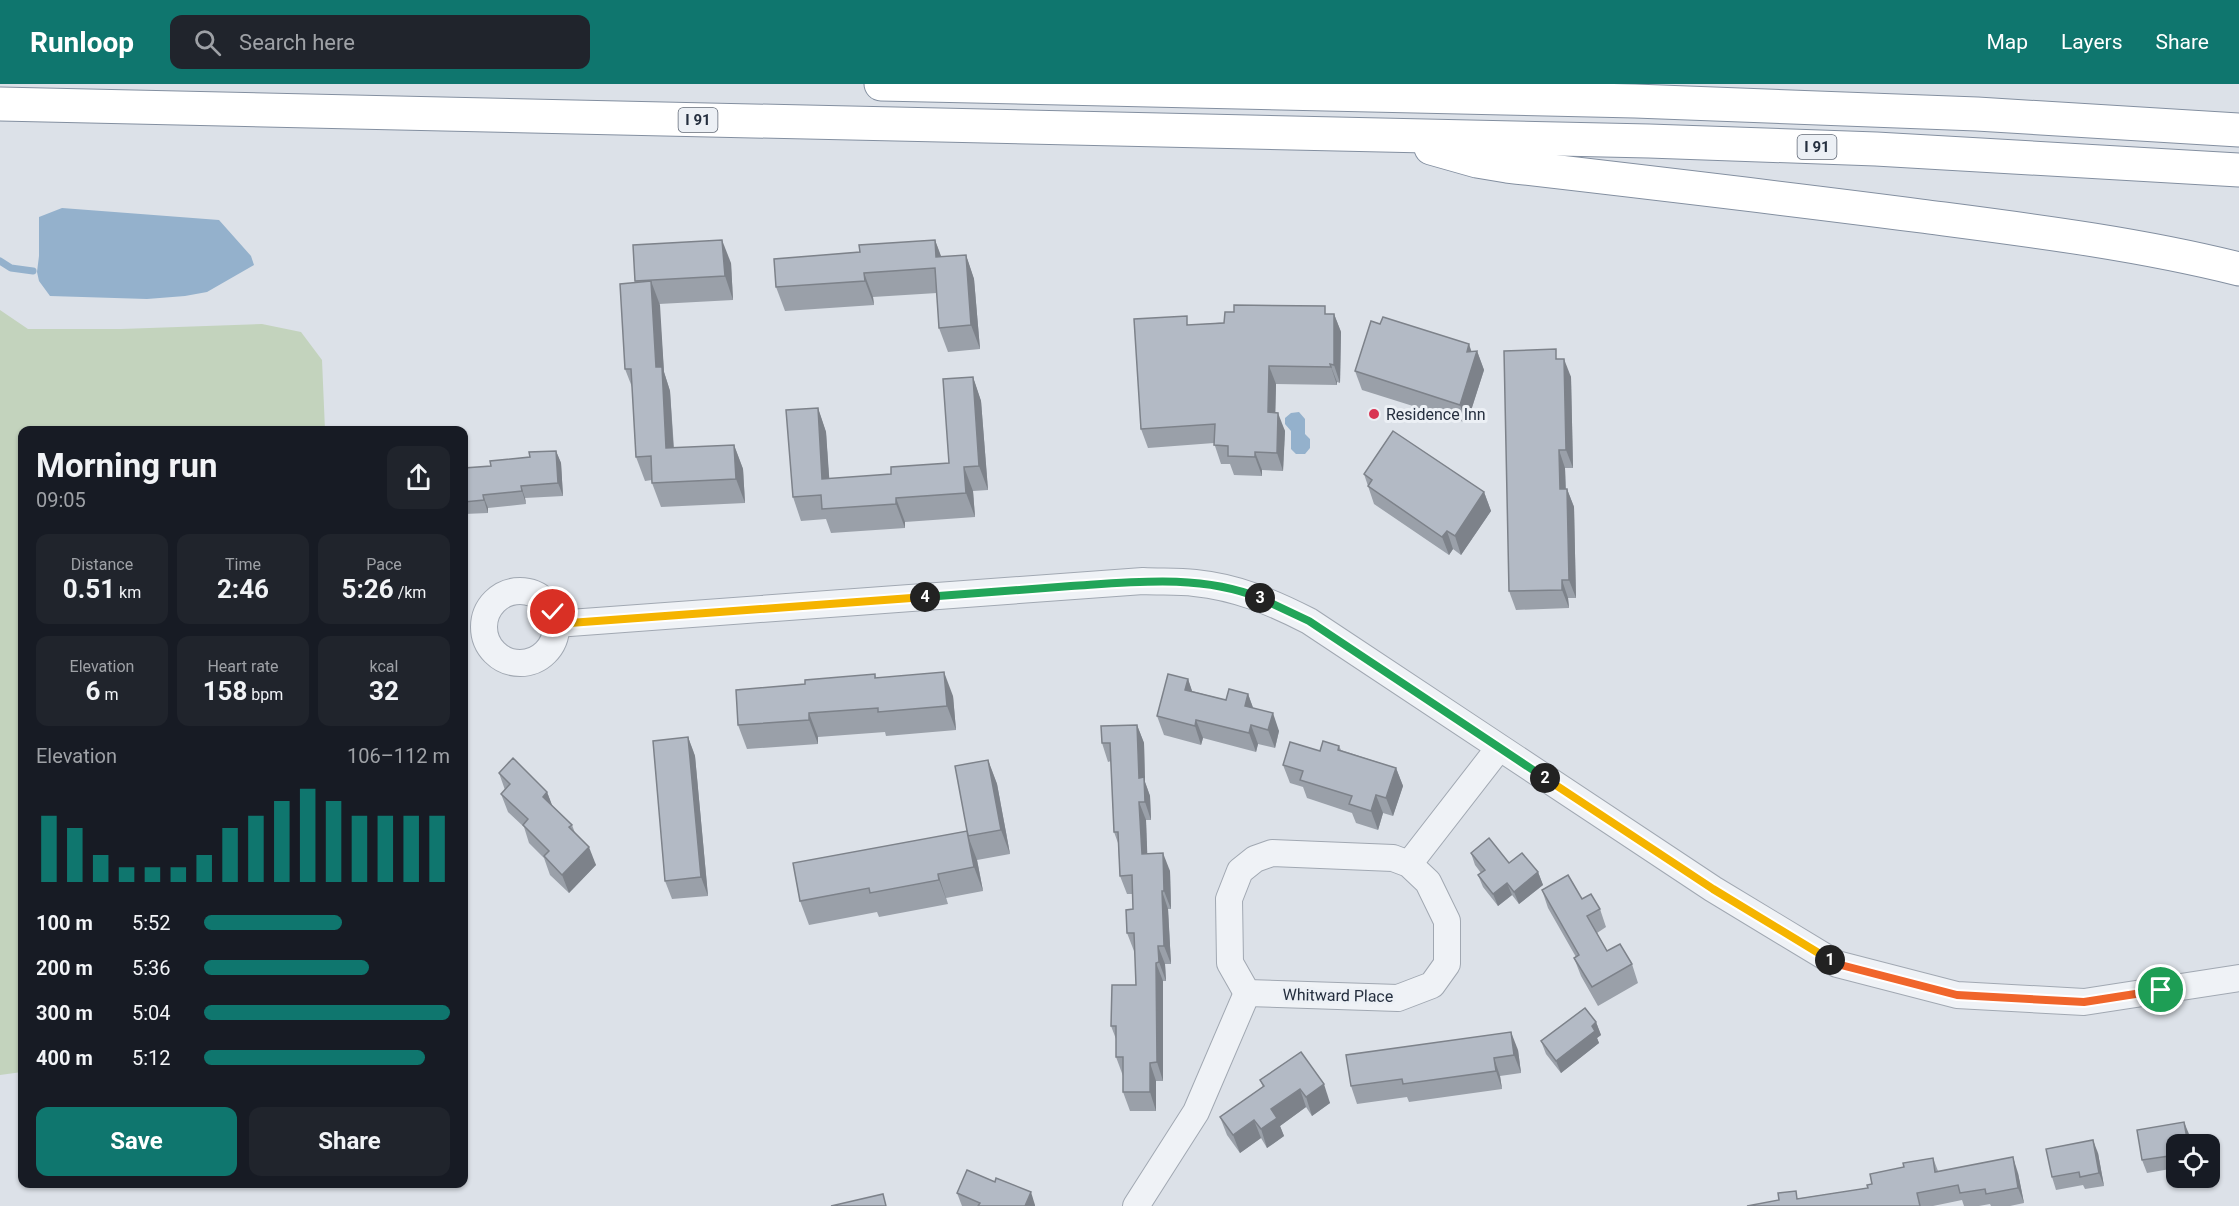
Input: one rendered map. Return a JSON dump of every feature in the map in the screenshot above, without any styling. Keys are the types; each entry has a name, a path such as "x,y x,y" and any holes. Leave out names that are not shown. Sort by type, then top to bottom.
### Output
{"highway":[{"path":"881,84 1695,103 1977,114 2239,130"},
{"name":"I 91","path":"0,104 1395,135 1816,147 2239,170"},
{"path":"1395,135 1438,150 1492,164 1982,224 2119,245 2239,269"}],"street":[{"path":"556,624 1143,581 1194,583 1229,588 1257,596 1309,621 1713,889 1837,964 1957,995 2084,1002 2239,978"},
{"path":"1136,1206 1196,1112 1247,993 1230,963 1229,899 1240,871 1255,859 1272,853 1393,858 1409,864 1499,748"},
{"name":"Whitward Place","path":"1247,993 1398,998 1432,986 1447,964 1447,921 1428,882 1409,864"}],"green space":[{"path":"0,310 28,329 121,329 262,324 301,332 322,360 325,426 18,426 18,1073 0,1075"}],"water":[{"path":"62,208 219,220 251,256 254,265 207,292 185,296 147,299 50,296 39,281 37,272 39,217"},
{"path":"1299,412 1305,419 1305,434 1310,439 1310,448 1305,454 1296,454 1291,449 1291,431 1285,424 1285,418 1291,413"}],"building":[{"path":"722,240 725,276 635,281 633,245"},
{"path":"935,240 936,257 966,255 971,325 939,328 935,268 864,273 865,281 776,287 774,259 860,252 859,245"},
{"path":"651,281 656,367 662,367 666,448 734,445 736,479 652,483 651,456 636,457 631,369 625,369 620,284"},
{"path":"1234,305 1325,306 1325,314 1334,314 1334,365 1330,364 1331,367 1269,366 1268,412 1278,413 1277,453 1255,452 1255,457 1228,456 1228,446 1214,445 1215,424 1141,429 1134,319 1187,316 1187,325 1224,323 1225,312 1234,312"},
{"path":"1383,317 1469,344 1467,352 1477,351 1460,405 1355,371 1371,321 1380,324"},
{"path":"1556,349 1556,359 1564,359 1566,450 1559,450 1560,489 1567,489 1569,580 1562,580 1562,590 1509,591 1504,351"},
{"path":"973,377 979,466 964,467 966,493 896,498 896,504 822,509 821,495 793,497 786,410 818,408 822,479 891,474 891,467 949,463 943,379"},
{"path":"1393,431 1484,492 1455,536 1447,531 1442,537 1368,486 1372,480 1364,474"},
{"path":"556,451 558,483 521,486 522,491 483,495 484,500 468,502 468,468 491,466 490,461 530,457 529,452"},
{"path":"944,672 947,706 878,712 878,708 809,713 809,720 738,725 736,690 805,684 805,680 875,674 875,678"},
{"path":"1168,674 1188,679 1185,690 1226,700 1229,689 1248,694 1245,706 1273,713 1268,730 1251,725 1249,733 1196,720 1195,726 1157,716"},
{"path":"1137,725 1139,778 1144,777 1145,802 1139,802 1142,854 1163,853 1164,946 1158,946 1159,962 1156,963 1157,1062 1150,1063 1150,1092 1123,1092 1123,1057 1116,1057 1116,1026 1111,1026 1112,985 1136,985 1134,933 1127,933 1126,910 1133,909 1132,875 1120,876 1118,832 1114,832 1110,743 1102,743 1101,726"},
{"path":"688,737 701,877 665,881 653,741"},
{"path":"1323,741 1339,746 1338,750 1396,768 1386,798 1376,795 1371,811 1349,804 1352,796 1300,780 1303,771 1283,765 1290,742 1320,751"},
{"path":"513,758 547,792 543,797 572,825 569,827 589,847 562,875 544,856 549,851 523,825 528,819 501,794 510,784 499,773"},
{"path":"988,760 1001,830 968,836 955,766"},
{"path":"967,831 974,867 938,874 939,880 870,893 869,888 800,901 793,863"},
{"path":"1489,838 1509,863 1522,853 1538,872 1514,892 1507,883 1493,894 1478,875 1485,870 1471,853"},
{"path":"1568,875 1582,899 1591,894 1600,909 1587,916 1607,951 1620,944 1632,964 1592,987 1574,958 1579,955 1542,890"},
{"path":"1585,1008 1596,1022 1592,1026 1595,1031 1556,1061 1541,1041"},
{"path":"1511,1032 1514,1055 1494,1058 1496,1071 1403,1084 1402,1079 1351,1086 1346,1055"},
{"path":"1301,1052 1324,1084 1306,1097 1300,1089 1271,1109 1277,1118 1261,1129 1254,1120 1233,1135 1220,1117 1264,1086 1260,1080"},
{"path":"2184,1122 2186,1134 2166,1134 2166,1156 2142,1160 2137,1130"},
{"path":"2093,1140 2099,1173 2080,1177 2079,1172 2052,1177 2046,1149"},
{"path":"2013,1157 2018,1188 1986,1194 1985,1189 1960,1193 1958,1185 1917,1193 1920,1206 1747,1206 1779,1200 1778,1193 1796,1191 1797,1199 1868,1188 1867,1185 1872,1184 1870,1174 1904,1167 1903,1163 1933,1158 1935,1172"},
{"path":"967,1170 995,1182 996,1178 1031,1192 1025,1206 978,1206 980,1203 957,1193"},
{"path":"883,1194 886,1206 831,1206"}],"waterway":[{"path":"0,261 11,268 33,271"}],"place":[{"name":"Residence Inn","path":"1374,414"}],"route":[{"path":"553,612 556,624 1143,581 1194,583 1229,588 1257,596 1309,621 1713,889 1837,964 1957,995 2084,1002 2161,990"}]}
